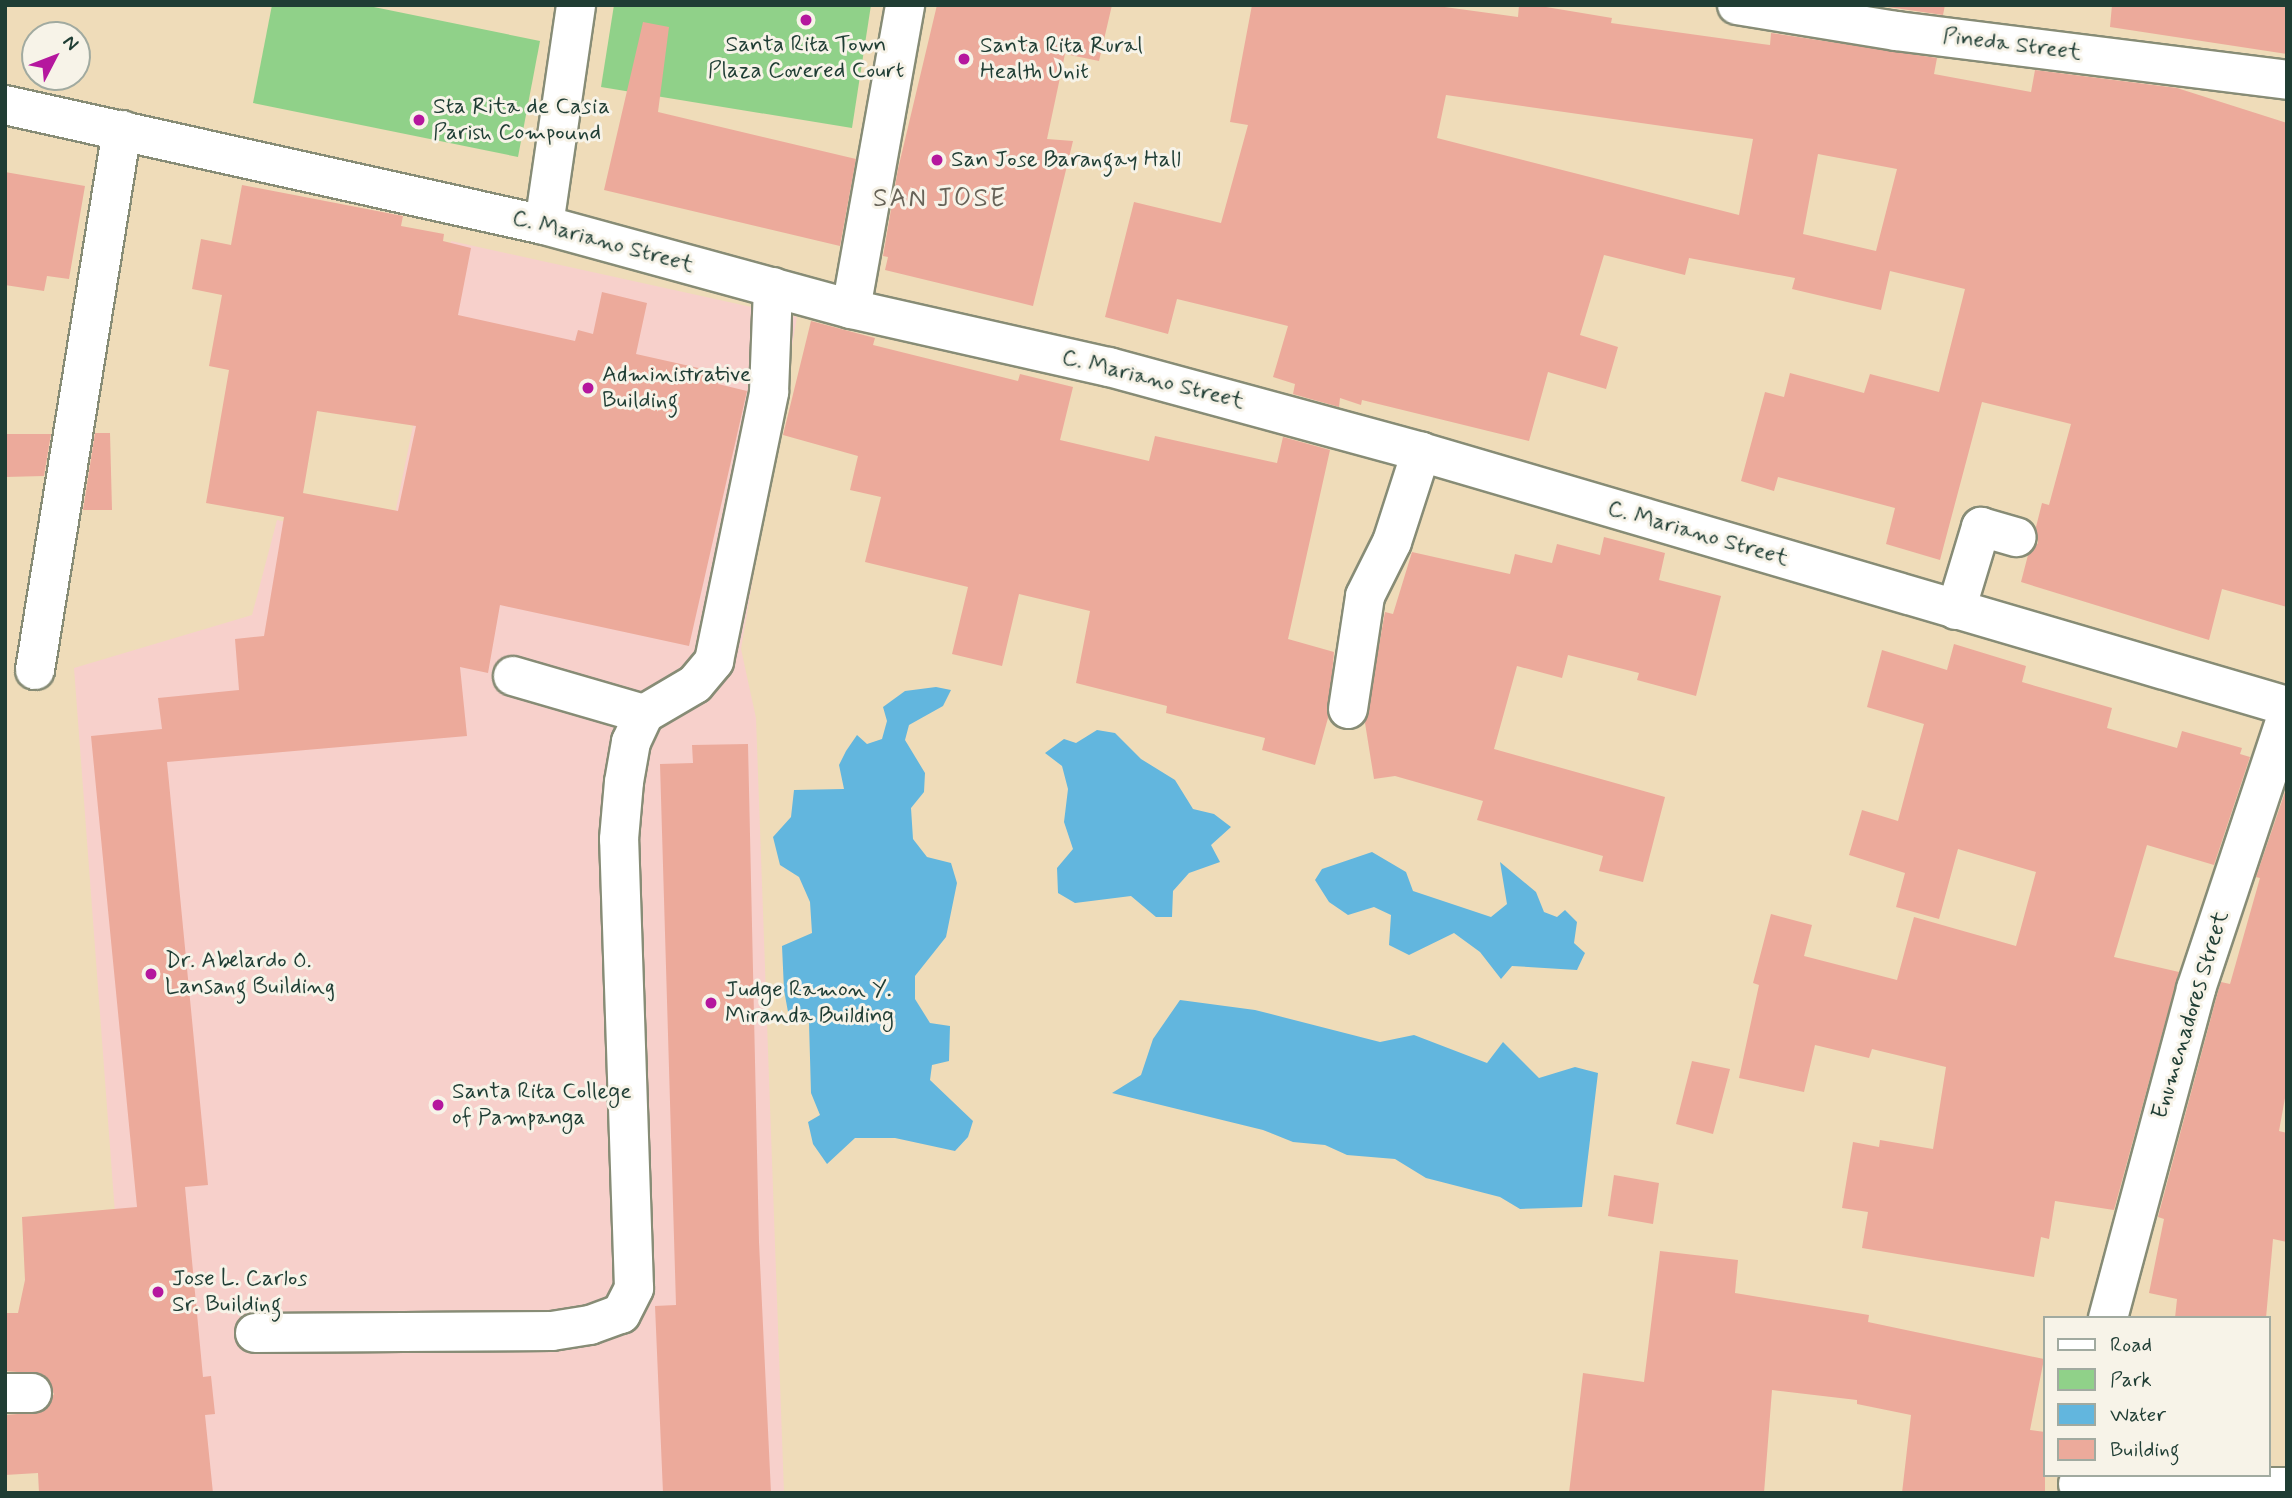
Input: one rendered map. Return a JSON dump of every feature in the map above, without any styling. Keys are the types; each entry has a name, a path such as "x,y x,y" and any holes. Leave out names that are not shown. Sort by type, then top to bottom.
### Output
{"street":[{"path":"851,309 905,5"},
{"name":"Pineda Street","path":"1737,5 1896,31 2287,80"},
{"path":"544,225 573,6"},
{"name":"C. Mariano Street","path":"5,105 544,225 851,309 1110,367 1420,452 2287,706"},
{"path":"35,670 122,130"},
{"path":"255,1333 552,1331 590,1325 621,1314 634,1288 619,839 631,742 644,714 695,684 714,661 769,392 773,287"},
{"path":"1348,709 1365,596 1392,542 1420,452"},
{"path":"1956,610 1981,527 2017,537"},
{"path":"513,676 644,714"},
{"name":"Enumenadores Street","path":"2109,1316 2196,989 2287,716"},
{"path":"2078,1484 2287,1487"}],"shaded area":[{"name":"Santa Rita College of Pampanga","path":"451,241 797,317 741,649 756,718 784,1493 136,1493 74,668 252,615 277,520 389,543"}],"green space":[{"path":"272,5 364,5 540,41 518,157 253,103"},
{"path":"614,5 871,5 852,128 601,87"}],"water":[{"path":"936,687 951,690 943,706 909,725 905,740 925,773 924,792 911,808 913,839 927,857 951,863 957,883 946,937 915,976 915,999 930,1023 950,1026 949,1061 932,1065 930,1080 973,1121 968,1137 955,1151 895,1138 855,1138 827,1164 813,1144 808,1122 820,1115 811,1093 809,1023 788,1012 784,990 782,946 812,933 810,902 799,877 780,865 773,837 791,817 794,790 844,789 839,765 857,735 867,744 882,739 887,721 883,707 905,691"},
{"path":"1097,730 1115,733 1141,759 1175,780 1193,809 1214,814 1231,827 1211,845 1220,862 1189,873 1173,891 1172,917 1156,917 1131,896 1075,903 1058,893 1057,868 1073,849 1064,822 1068,789 1062,766 1045,753 1064,739 1076,743"},
{"path":"1372,852 1406,872 1413,891 1491,917 1507,904 1500,862 1536,892 1544,912 1557,917 1565,910 1577,922 1574,943 1585,953 1577,970 1512,966 1501,979 1480,952 1454,933 1409,955 1389,945 1391,915 1374,907 1348,915 1329,902 1315,880 1322,869"},
{"path":"1180,1000 1255,1010 1380,1042 1414,1035 1487,1063 1503,1042 1539,1078 1575,1067 1598,1073 1582,1207 1520,1209 1500,1197 1426,1178 1395,1159 1347,1155 1325,1145 1293,1142 1263,1130 1112,1093 1141,1075 1153,1039"}],"building":[{"path":"937,5 1112,5 1099,61 1065,54 1047,139 1073,141 1033,306 885,270 888,257 883,256 898,169"},
{"path":"1252,5 1430,5 1518,17 1519,5 1534,5 1612,18 1611,23 1762,44 1770,45 1771,33 1937,58 1934,74 2031,92 2035,70 2177,88 2287,123 2287,607 2222,589 2209,640 2021,582 2028,555 2038,543 2036,527 2042,503 2049,505 2071,424 1982,402 1940,560 1886,544 1895,508 1778,477 1774,491 1741,481 1765,392 1784,397 1790,373 1864,393 1870,374 1939,392 1965,289 1890,271 1881,310 1792,289 1795,278 1689,258 1685,275 1604,255 1580,335 1618,347 1606,389 1548,372 1529,441 1362,400 1361,405 1340,398 1339,407 1293,394 1295,384 1273,377 1288,326 1177,299 1168,334 1105,317 1134,202 1221,223 1248,125 1230,122","holes":["1446,95 1753,139 1739,215 1437,138","1818,154 1897,169 1876,251 1803,234"]},
{"path":"1874,5 1945,5 1943,15"},
{"path":"2112,5 2287,5 2287,54 2110,27"},
{"path":"643,22 669,27 658,112 856,159 840,246 604,190"},
{"path":"5,172 85,186 69,279 47,276 44,291 5,285"},
{"path":"242,185 403,216 401,226 444,234 443,241 471,248 458,315 575,341 578,330 593,334 602,292 647,303 636,354 721,373 718,384 747,391 689,646 500,605 488,673 460,667 467,736 167,762 208,1185 185,1187 203,1377 211,1376 215,1414 205,1415 213,1493 39,1493 38,1473 5,1475 5,1415 42,1412 54,1394 42,1374 5,1371 5,1313 18,1313 25,1280 22,1217 137,1207 91,736 162,729 158,698 239,690 235,639 264,636 284,517 206,503 229,370 209,366 222,295 192,289 201,239 231,245","holes":["317,411 416,426 398,511 303,493"]},
{"path":"811,321 875,338 873,345 1018,381 1020,374 1073,387 1060,440 1149,461 1155,436 1277,463 1283,437 1330,450 1288,639 1334,652 1328,718 1315,765 1262,750 1265,738 1166,713 1167,706 1076,683 1090,611 1019,594 1002,666 952,654 968,587 865,562 881,497 850,490 858,456 783,435"},
{"path":"95,433 110,433 112,510 83,510"},
{"path":"5,434 51,434 44,476 5,477"},
{"path":"1604,537 1665,553 1659,580 1721,596 1696,696 1637,680 1639,673 1568,655 1562,678 1517,666 1494,749 1665,797 1643,882 1599,871 1603,856 1477,820 1483,801 1395,776 1374,779 1365,723 1385,612 1393,614 1412,552 1510,574 1515,554 1552,563 1557,544 1600,555"},
{"path":"1954,644 2026,666 2022,682 2112,708 2107,728 2177,748 2182,731 2242,748 2240,754 2250,757 2214,865 2147,845 2114,957 2179,972 2114,1210 2055,1201 2049,1239 2041,1237 2034,1277 1862,1248 1868,1212 1842,1208 1853,1142 1879,1147 1880,1140 1933,1149 1946,1067 1872,1049 1869,1058 1815,1045 1804,1092 1739,1078 1759,985 1753,983 1771,914 1812,925 1804,956 1897,980 1914,917 2016,946 2036,872 1958,849 1939,919 1896,907 1905,873 1849,855 1862,810 1898,821 1924,724 1867,707 1882,650 1947,670"},
{"name":"Judge Ramon Y. Miranda Building","path":"748,744 759,1242 771,1493 663,1493 655,1306 676,1305 660,764 693,763 692,745"},
{"path":"2287,786 2287,1087 2279,1131 2287,1133 2287,1242 2273,1239 2266,1316 2175,1316 2177,1299 2149,1293 2164,1219 2158,1217 2217,995 2221,982 2230,984 2260,878 2256,877"},
{"path":"1692,1061 1730,1069 1713,1134 1676,1124"},
{"path":"1614,1175 1659,1183 1653,1224 1608,1216"},
{"path":"1660,1251 1738,1260 1735,1293 1869,1315 1868,1322 2044,1359 2030,1430 2044,1432 2045,1493 1902,1493 1911,1415 1857,1404 1857,1400 1772,1390 1764,1493 1569,1493 1583,1373 1644,1382"}],"place":[{"name":"Santa Rita Town Plaza Covered Court","path":"806,20"},
{"name":"Santa Rita Rural Health Unit","path":"964,59"},
{"name":"Sta Rita de Casia Parish Compound","path":"419,120"},
{"name":"San Jose Barangay Hall","path":"937,160"},
{"name":"Administrative Building","path":"588,388"},
{"name":"Dr. Abelardo O. Lansang Building","path":"151,974"},
{"name":"Judge Ramon Y. Miranda Building","path":"711,1003"},
{"name":"Santa Rita College of Pampanga","path":"438,1105"},
{"name":"Jose L. Carlos Sr. Building","path":"158,1292"}],"district":[{"name":"SAN JOSE","path":"940,200"}]}
